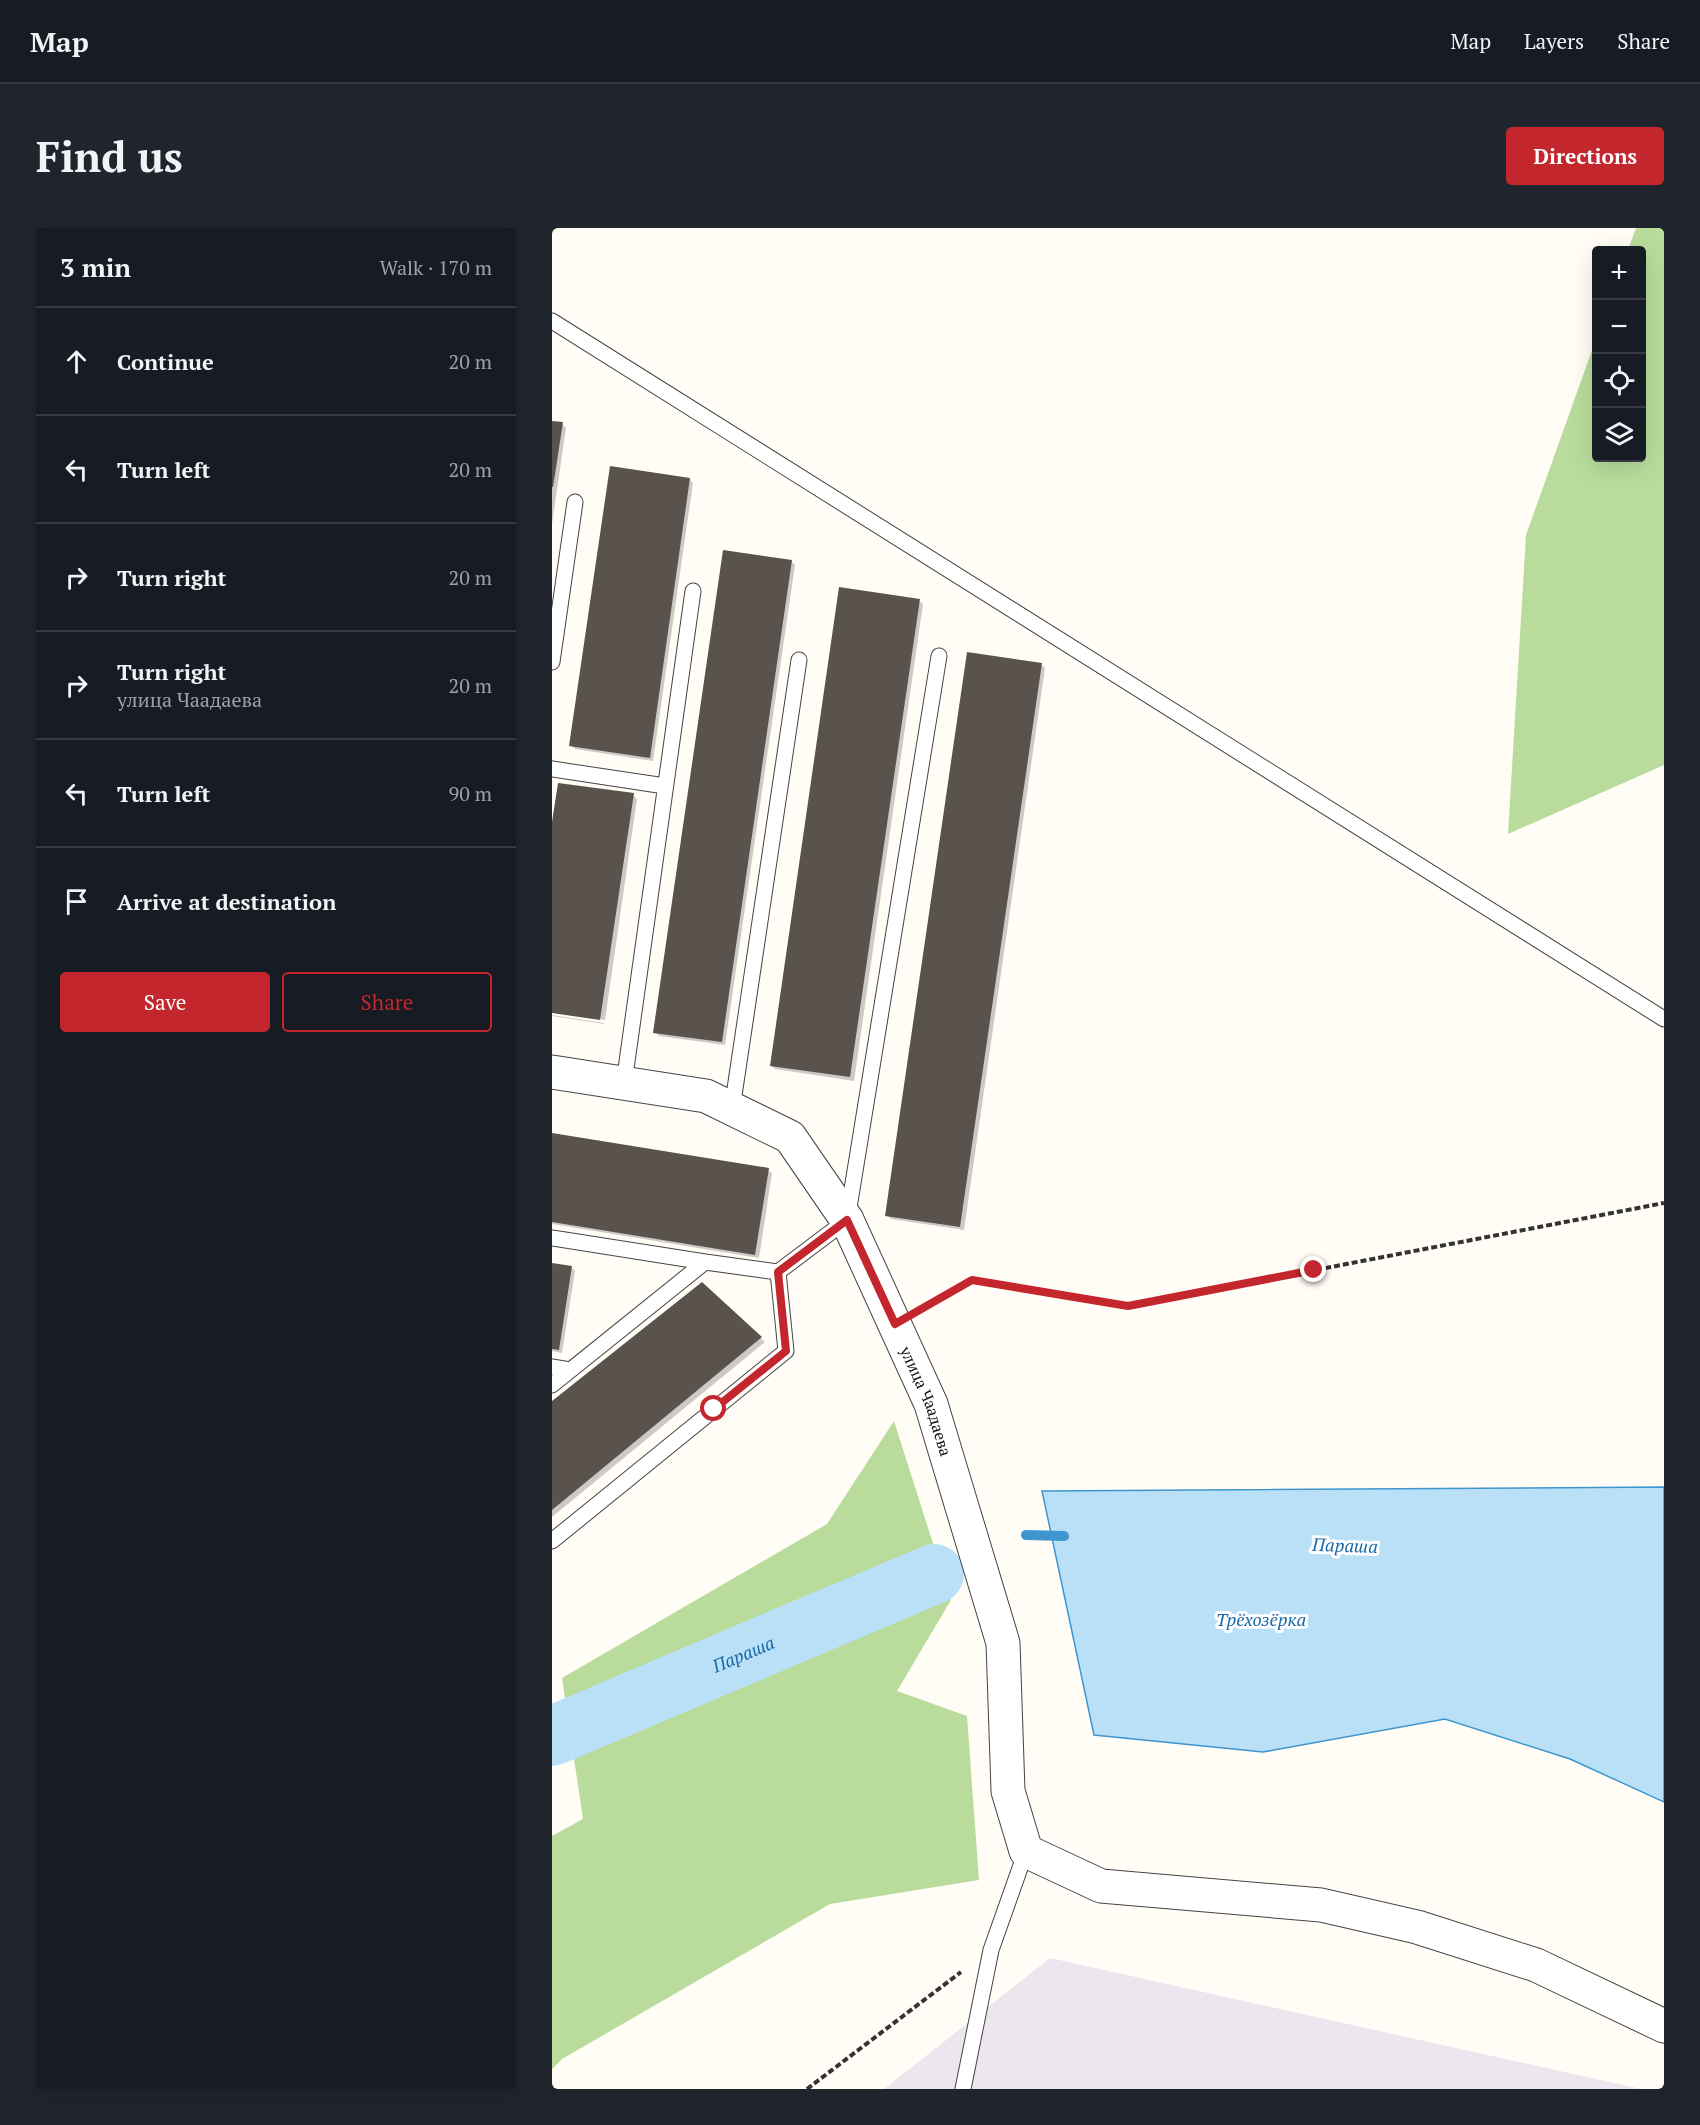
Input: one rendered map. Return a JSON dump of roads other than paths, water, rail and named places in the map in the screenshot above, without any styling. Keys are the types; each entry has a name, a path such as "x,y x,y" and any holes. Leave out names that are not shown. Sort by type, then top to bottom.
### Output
{"street":[{"name":"улица Чаадаева","path":"552,1072 706,1096 790,1137 847,1220 931,1404 1003,1643 1008,1791 1026,1851"},
{"path":"1026,1851 1101,1886 1321,1905 1417,1927 1536,1965 1664,2026"}],"lane":[{"path":"552,321 1664,1019"},
{"path":"552,662 575,502"},
{"path":"624,1083 693,591"},
{"path":"552,1238 778,1272 847,1220 939,656"},
{"path":"732,1109 799,660"},
{"path":"552,769 666,786"},
{"path":"552,1385 705,1262"},
{"path":"552,1541 786,1351 778,1272"},
{"path":"552,1367 570,1370"},
{"path":"963,2089 991,1950 1026,1851"}],"water":[{"name":"Трёхозёрка","path":"1664,1487 1664,1802 1570,1759 1445,1719 1263,1752 1094,1735 1042,1491"}],"waterway":[{"name":"Параша","path":"1026,1535 1064,1536"},
{"name":"Параша","path":"552,1736 934,1574"}]}
